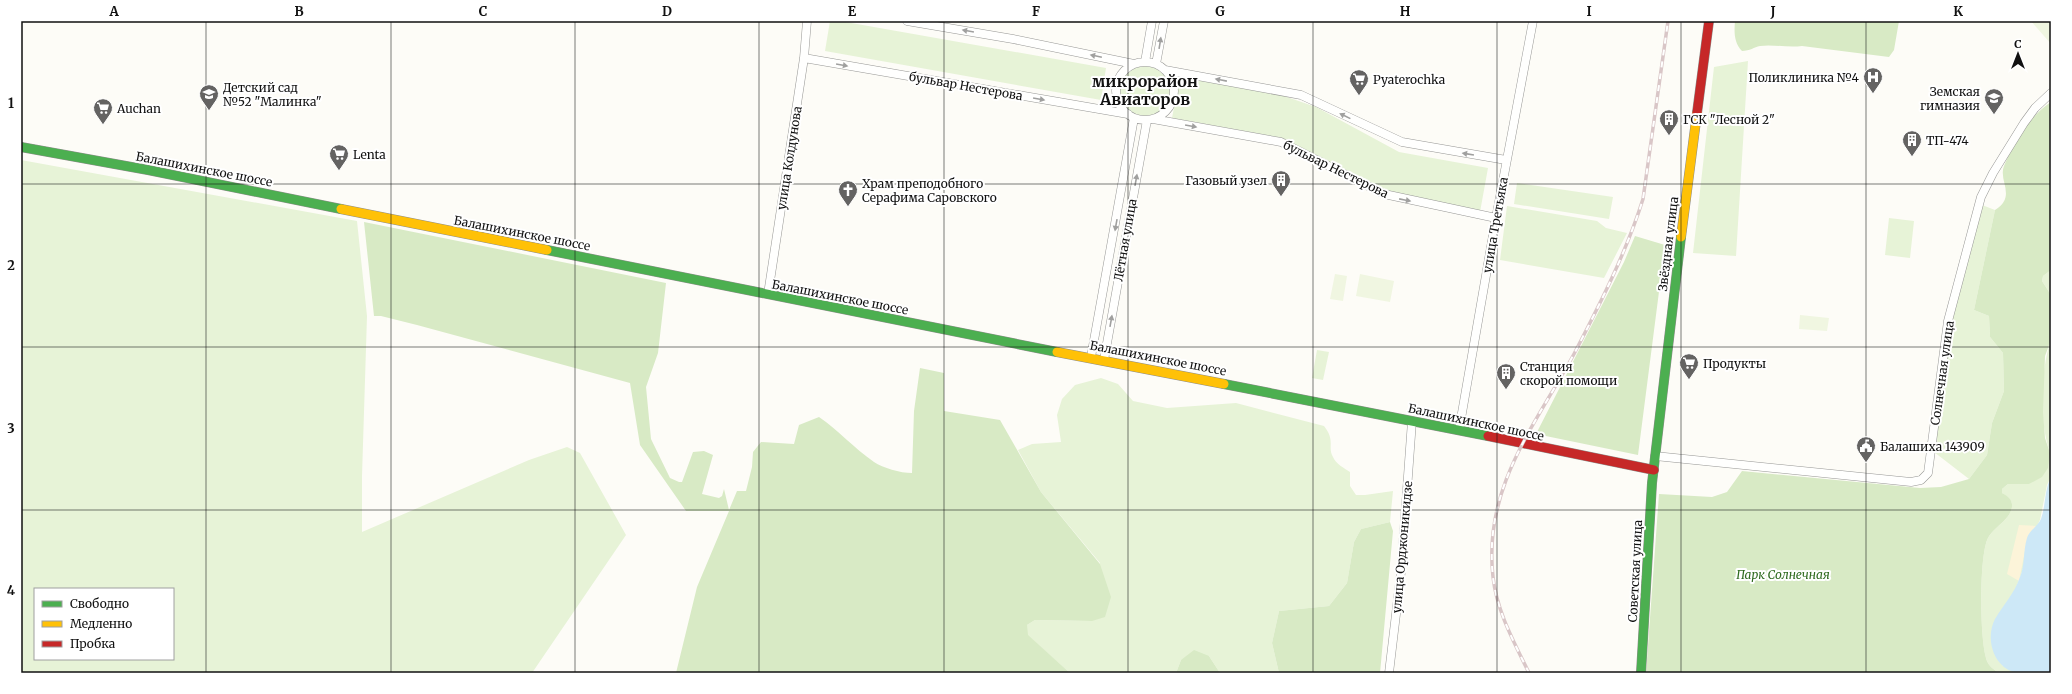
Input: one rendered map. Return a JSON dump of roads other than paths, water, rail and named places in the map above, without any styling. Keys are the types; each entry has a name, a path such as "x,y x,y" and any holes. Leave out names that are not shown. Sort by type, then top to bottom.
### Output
{"main road":[{"name":"Звёздная улица","path":"1654,470 1709,21"},
{"name":"Балашихинское шоссе","path":"21,147 142,169 1654,470"},
{"name":"Советская улица","path":"1641,673 1654,470"}],"street":[{"name":"улица Колдунова","path":"768,294 804,58 807,21"},
{"path":"907,21 1013,39 1134,64 1145,62 1156,64 1165,70 1301,95 1402,142 1506,160"},
{"path":"1145,62 1152,21"},
{"path":"1156,64 1164,21"},
{"name":"улица Третьяка","path":"1459,430 1506,160 1533,21"},
{"name":"бульвар Нестерова","path":"804,58 1131,116"},
{"path":"1134,64 1120,75 1117,83 1117,100 1131,116 1150,119 1167,109 1172,102 1173,85 1165,70"},
{"name":"Солнечная улица","path":"1655,456 1910,482 1921,480 1928,473 1948,321 1981,197 1993,173 2024,123 2035,108 2051,93"},
{"name":"Лётная улица","path":"1092,357 1131,116"},
{"name":"бульвар Нестерова","path":"1150,119 1282,142 1384,194 1496,218"},
{"name":"Лётная улица","path":"1104,360 1150,119"},
{"name":"улица Орджоникидзе","path":"1389,673 1401,572 1412,421"}],"water":[{"path":"2051,477 2051,673 2018,673 2007,669 1996,658 1991,643 1992,626 2015,589 2020,577 2023,568 2027,538 2041,519 2047,488"}],"railway":[{"path":"1529,673 1502,615 1495,590 1492,545 1496,515 1504,487 1515,460 1528,433 1574,354 1612,278 1629,239 1643,199 1668,21"}],"place":[{"name":"Поликлиника №4","path":"1873,94"},
{"name":"Pyaterochka","path":"1359,96"},
{"name":"Детский сад №52 \"Малинка\"","path":"209,111"},
{"name":"Земская гимназия","path":"1994,115"},
{"name":"Auchan","path":"103,125"},
{"name":"ГСК \"Лесной 2\"","path":"1669,136"},
{"name":"ТП-474","path":"1912,157"},
{"name":"Lenta","path":"339,171"},
{"name":"Газовый узел","path":"1281,197"},
{"name":"Храм преподобного Серафима Саровского","path":"848,207"},
{"name":"Продукты","path":"1689,380"},
{"name":"Станция скорой помощи","path":"1506,390"},
{"name":"Балашиха 143909","path":"1866,463"}],"district":[{"name":"микрорайон Авиаторов","path":"1145,90"}],"park label":[{"name":"Парк Солнечная","path":"1783,574"}]}
